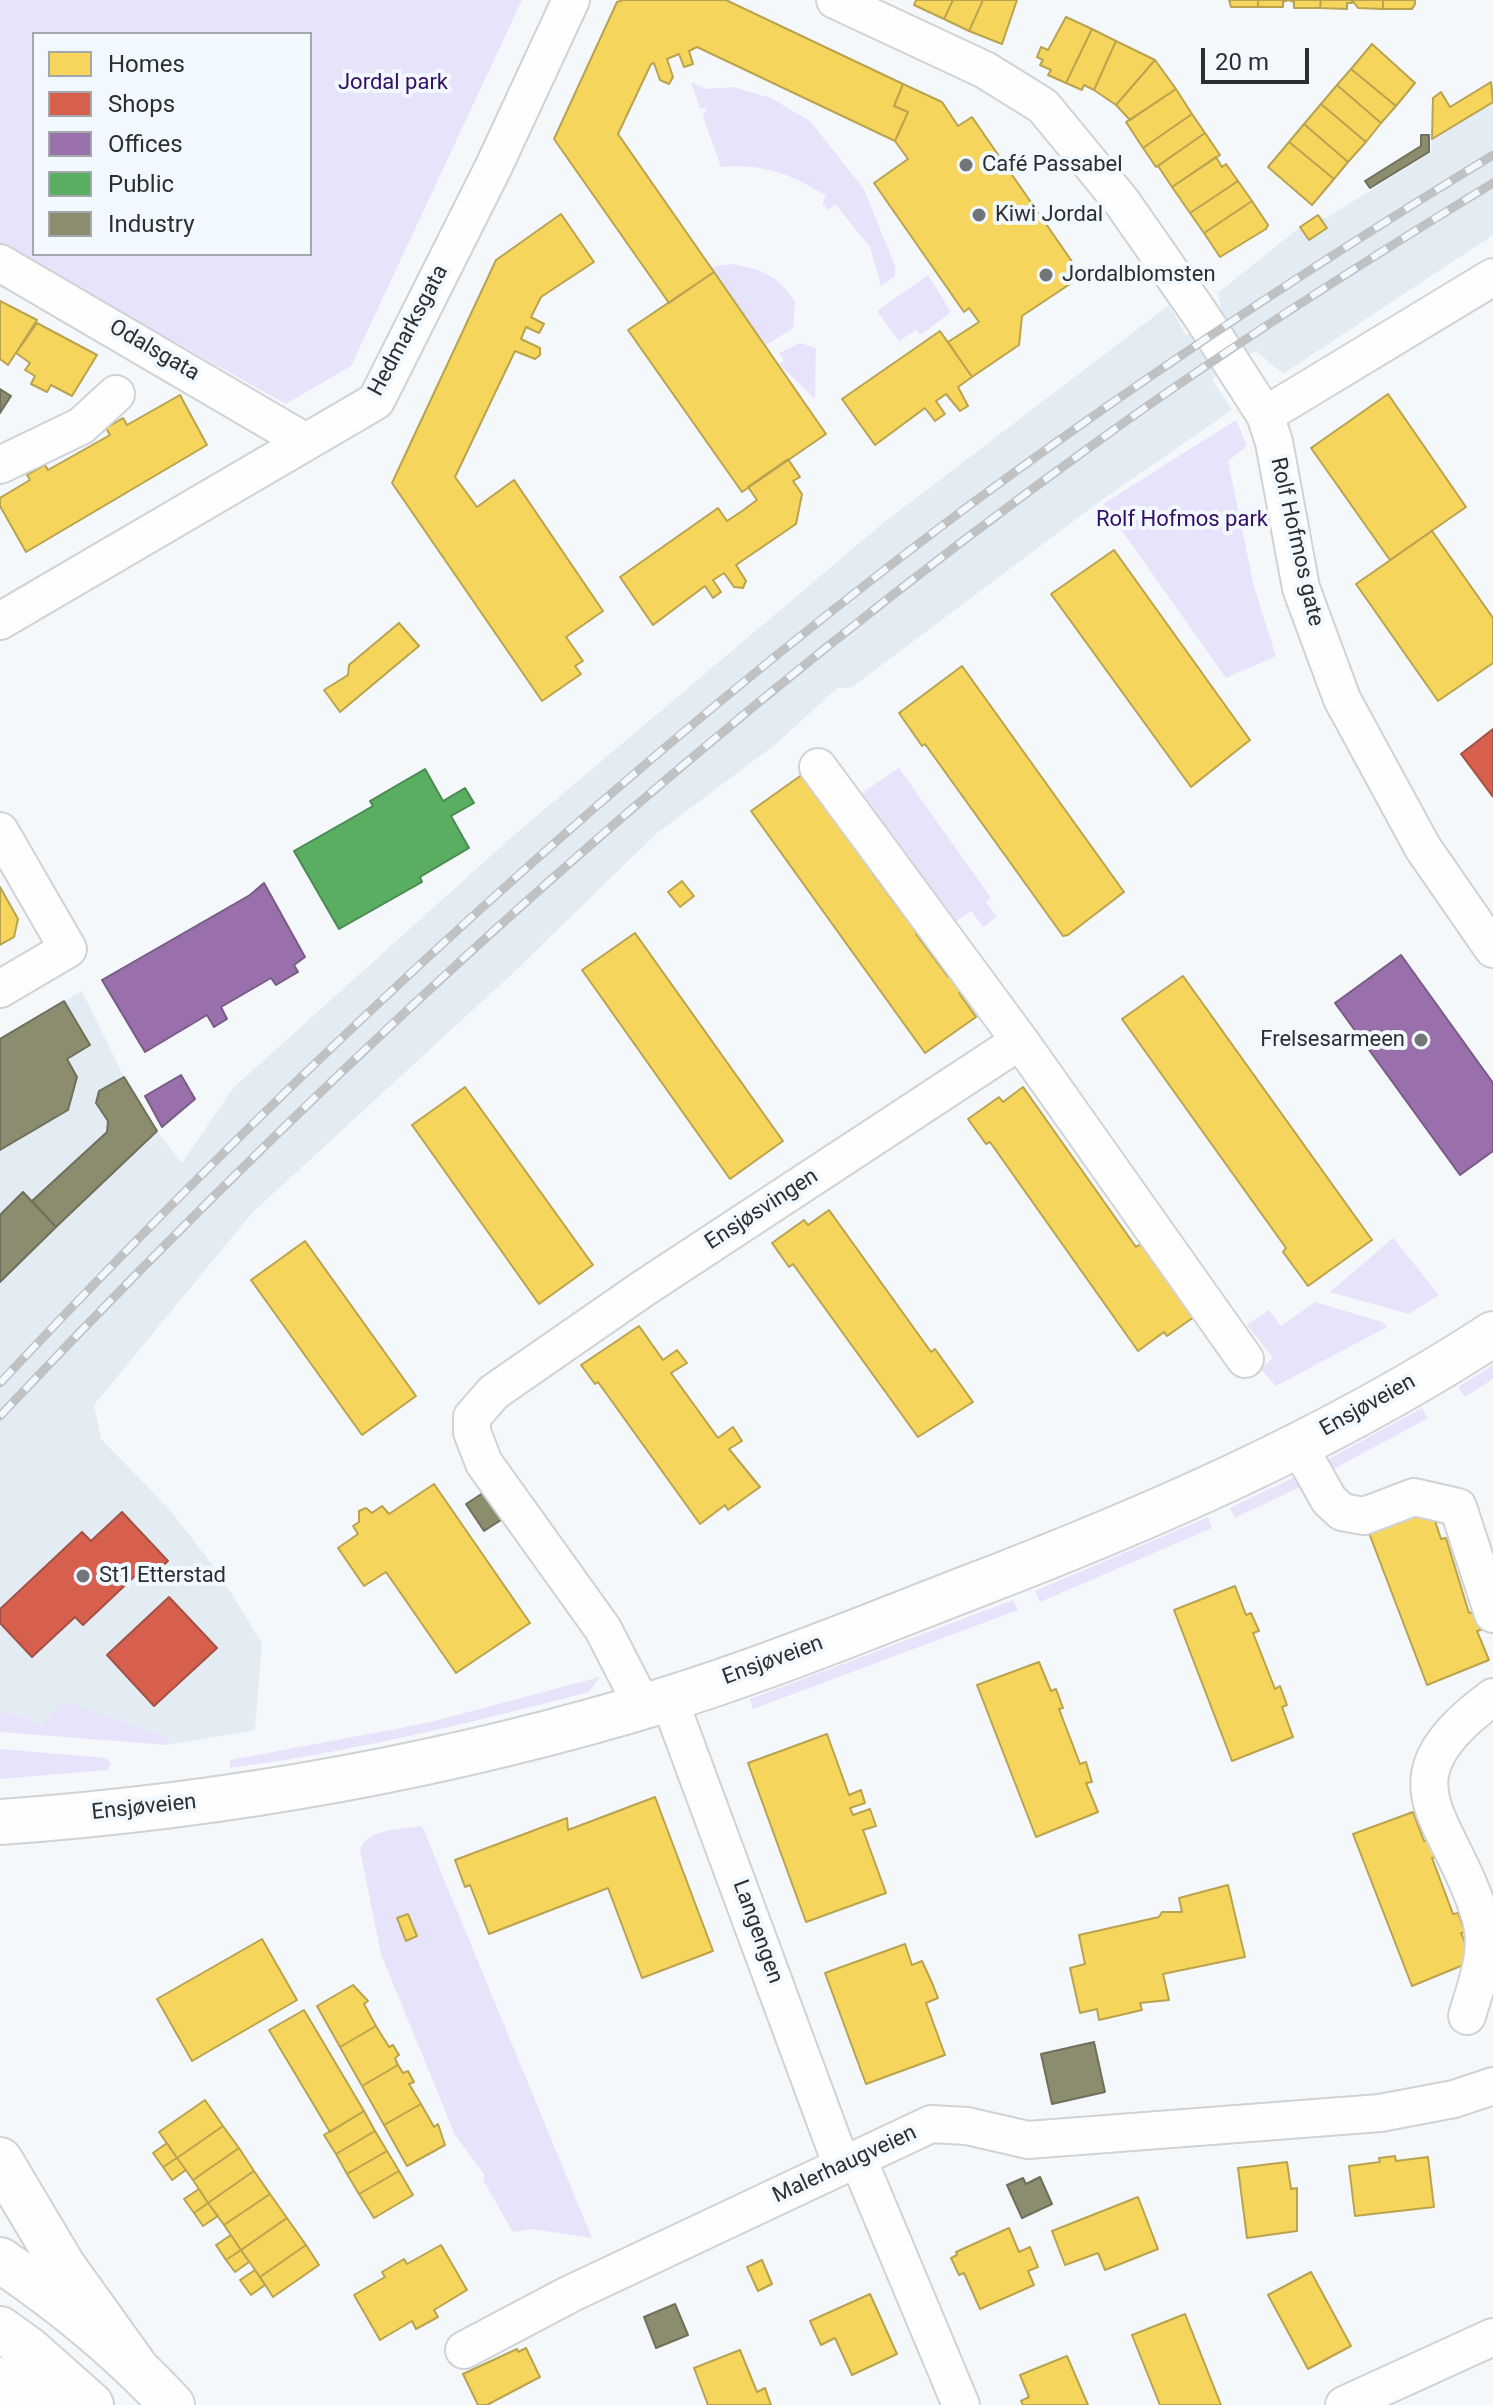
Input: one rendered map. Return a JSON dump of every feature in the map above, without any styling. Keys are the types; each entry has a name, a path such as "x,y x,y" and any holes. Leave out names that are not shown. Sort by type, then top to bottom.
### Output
{"main road":[{"name":"Ensjøveien","path":"0,1822 210,1801 344,1779 656,1703 1093,1541 1298,1445 1493,1334"},
{"path":"0,2160 63,2266 134,2365"},
{"path":"0,2260 62,2301 134,2365 172,2405"},
{"path":"0,2329 28,2349 91,2405"},
{"path":"0,2380 43,2405"}],"street":[{"name":"Hedmarksgata","path":"0,621 376,401 493,168 571,0"},
{"name":"Rolf Hofmos gate","path":"835,0 985,70 1043,106 1122,202 1265,415 1274,442 1301,588 1342,699 1423,848 1493,949"},
{"name":"Odalsgata","path":"0,263 306,442"},
{"path":"1265,415 1493,277"},
{"path":"0,465 81,426 116,394"},
{"path":"818,767 1020,1041 1245,1359"},
{"path":"0,831 68,949 0,989"},
{"name":"Ensjøsvingen","path":"656,1703 484,1463 472,1432 472,1417 494,1392 631,1297 1020,1041"},
{"path":"1298,1445 1329,1500 1342,1512 1364,1516 1414,1497 1458,1507 1493,1614"},
{"path":"1467,2016 1483,1963 1481,1922 1430,1797 1428,1774 1435,1752 1446,1736 1493,1697"},
{"name":"Langengen","path":"656,1703 850,2162 961,2405"},
{"name":"Malerhaugveien","path":"464,2350 570,2294 931,2124 967,2126 1028,2140 1380,2113 1454,2099 1493,2086"},
{"path":"1344,2405 1493,2337"}],"shaded area":[{"path":"1493,102 1493,235 1283,374 1256,351 1212,379 1232,410 1099,502 851,688 837,688 776,744 656,834 513,973 252,1213 94,1405 101,1439 170,1510 220,1575 262,1643 255,1730 168,1745 168,1738 41,1727 28,1717 0,1712 0,1039 82,991 124,1077 157,1131 182,1163 233,1088 514,835 882,524 1169,305 1186,335 1221,309 1218,293 1300,227 1318,215 1326,218 1431,153 1432,139"}],"green space":[{"name":"Jordal park","path":"0,0 522,0 351,366 286,404 0,245"},
{"path":"691,82 706,89 733,87 771,98 810,121 864,189 895,266 895,276 881,286 870,247 835,204 829,210 822,204 826,196 776,172 750,167 721,167 703,117 707,108 700,108"},
{"path":"731,264 760,271 782,285 795,302 793,328 765,346 711,267"},
{"path":"928,275 951,312 921,335 916,330 899,341 877,311"},
{"path":"800,343 816,348 815,399 779,364 784,361 779,353"},
{"name":"Rolf Hofmos park","path":"1236,420 1247,446 1228,461 1254,587 1276,656 1226,678 1103,504"},
{"path":"899,768 991,898 986,902 997,917 983,927 971,911 954,923 862,793"},
{"path":"1393,1238 1439,1295 1409,1314 1330,1292"},
{"path":"1315,1302 1382,1322 1387,1327 1276,1386 1260,1368 1273,1358 1247,1325 1269,1310 1281,1326"},
{"path":"1493,1365 1493,1379 1465,1397 1458,1387"},
{"path":"1422,1408 1428,1418 1330,1471 1325,1461"},
{"path":"1303,1473 1308,1483 1235,1518 1230,1508"},
{"path":"1208,1517 1212,1528 1040,1602 1035,1591"},
{"path":"1013,1600 1018,1610 753,1709 750,1699"},
{"path":"600,1677 589,1692 500,1715 366,1745 230,1768 230,1760 427,1723"},
{"path":"64,1701 168,1738 168,1745 0,1732 0,1712 28,1717 41,1727"},
{"path":"0,1749 106,1758 111,1764 107,1770 0,1779"},
{"path":"422,1826 592,2238 531,2229 513,2232 484,2182 484,2174 455,2135 381,1954 360,1850 377,1834"}],"building: Homes":[{"path":"726,0 903,84 894,106 908,112 895,141 697,47 689,51 693,64 684,67 679,54 667,59 673,77 669,84 660,80 654,63 651,64 618,134 714,272 669,303 554,139 617,2"},
{"path":"916,0 953,0 944,19 914,5"},
{"path":"953,0 983,0 969,31 944,19"},
{"path":"983,0 1017,0 1002,44 969,31"},
{"path":"1229,0 1258,0 1258,7 1231,7"},
{"path":"1258,0 1288,0 1283,2 1283,7 1258,7"},
{"path":"1288,0 1321,0 1320,8 1294,8 1294,2"},
{"path":"1321,0 1352,0 1352,3 1347,3 1347,9 1320,8"},
{"path":"1352,0 1383,0 1383,9 1358,8"},
{"path":"1383,0 1415,0 1415,4 1412,9 1383,9"},
{"path":"1066,17 1092,29 1066,83 1048,75 1051,70 1040,65 1043,60 1037,57 1041,47 1048,50"},
{"path":"1092,29 1116,41 1094,90 1084,85 1082,90 1066,83"},
{"path":"1116,41 1155,60 1116,105 1094,90"},
{"path":"1372,44 1415,83 1396,106 1351,69"},
{"path":"1155,60 1176,89 1130,120 1116,105"},
{"path":"1351,69 1396,106 1381,123 1337,85"},
{"path":"1491,82 1493,102 1432,139 1433,98 1441,92 1450,107"},
{"path":"903,84 942,102 958,126 972,117 1082,276 1022,316 1019,345 972,377 948,342 979,322 969,308 964,312 874,183 908,159 895,141 908,112 894,106"},
{"path":"1337,85 1381,123 1366,142 1321,104"},
{"path":"1176,89 1192,114 1143,148 1126,122"},
{"path":"1321,104 1366,142 1348,162 1304,124"},
{"path":"1192,114 1205,133 1156,167 1143,148"},
{"path":"1304,124 1348,162 1334,179 1289,142"},
{"path":"1205,133 1220,155 1172,187 1158,166"},
{"path":"1289,142 1334,179 1312,205 1268,167"},
{"path":"1216,157 1222,167 1226,164 1238,181 1190,213 1172,187"},
{"path":"1238,181 1252,201 1204,233 1190,213"},
{"path":"1252,201 1268,225 1266,229 1220,257 1204,233"},
{"path":"561,214 594,262 541,297 531,317 544,324 539,333 526,327 521,339 540,348 540,355 535,359 515,351 455,477 477,507 514,480 603,611 566,637 583,661 575,666 581,674 542,701 392,483 496,260"},
{"path":"1318,215 1327,228 1309,240 1300,227"},
{"path":"714,272 826,434 742,492 628,330"},
{"path":"0,301 37,320 8,365 0,359"},
{"path":"37,323 97,355 72,396 51,385 47,392 31,384 35,376 25,370 30,363 16,353"},
{"path":"940,331 972,377 958,387 968,406 960,411 946,394 936,401 945,414 935,421 925,408 875,445 842,399"},
{"path":"1388,394 1466,507 1390,560 1311,448"},
{"path":"180,395 207,445 26,552 0,506 0,498 30,480 27,475 45,465 48,470 110,435 106,428 123,418 127,425"},
{"path":"788,459 800,477 793,481 802,494 796,524 736,565 746,581 743,588 734,587 724,573 713,580 721,592 713,598 705,586 653,625 620,577 718,508 727,521 742,511 757,500 748,487"},
{"path":"1432,531 1493,618 1493,663 1438,701 1356,584"},
{"path":"1114,550 1250,740 1191,787 1051,594"},
{"path":"399,623 419,646 340,712 324,690 348,675 349,665"},
{"path":"962,666 1124,892 1068,935 1063,936 925,744 922,746 899,713"},
{"path":"803,774 862,857 868,853 879,870 873,874 905,917 910,913 922,929 916,934 948,977 953,973 965,989 959,993 976,1017 925,1053 751,811"},
{"path":"682,881 694,896 680,907 668,892"},
{"path":"0,887 18,919 14,937 0,945"},
{"path":"635,933 783,1141 730,1179 582,970"},
{"path":"1183,976 1372,1240 1308,1286 1283,1252 1286,1248 1122,1019"},
{"path":"465,1087 593,1265 539,1304 412,1125"},
{"path":"1023,1087 1136,1247 1142,1243 1194,1317 1167,1336 1164,1332 1138,1351 990,1142 986,1144 968,1119 999,1097 1003,1102"},
{"path":"829,1210 931,1352 935,1349 973,1402 918,1437 793,1264 789,1267 772,1243 804,1220 808,1225"},
{"path":"305,1241 416,1396 362,1435 251,1280"},
{"path":"639,1326 663,1360 677,1350 687,1363 671,1373 718,1438 733,1427 742,1441 729,1449 760,1487 728,1510 725,1505 700,1524 598,1382 595,1384 581,1365"},
{"path":"434,1484 530,1623 456,1673 386,1572 364,1586 338,1548 358,1534 353,1526 359,1522 359,1511 366,1508 372,1513 382,1506 389,1514"},
{"path":"1431,1509 1441,1539 1446,1538 1469,1613 1474,1612 1481,1630 1477,1631 1489,1660 1427,1685 1369,1533"},
{"path":"1235,1586 1246,1615 1251,1613 1259,1631 1253,1633 1275,1689 1280,1686 1287,1705 1282,1707 1293,1737 1232,1761 1174,1610"},
{"path":"1039,1662 1051,1691 1056,1689 1063,1708 1059,1709 1080,1764 1086,1762 1092,1782 1086,1783 1098,1812 1036,1837 977,1685"},
{"path":"827,1734 849,1795 861,1790 865,1803 850,1808 853,1815 870,1809 876,1826 863,1830 886,1893 806,1922 748,1763"},
{"path":"655,1797 713,1951 642,1978 608,1888 489,1934 470,1885 465,1887 455,1860 567,1818 568,1830"},
{"path":"1413,1812 1424,1841 1428,1840 1436,1857 1432,1858 1453,1914 1458,1913 1465,1932 1461,1933 1473,1961 1412,1986 1353,1834"},
{"path":"1228,1885 1245,1957 1163,1974 1169,2000 1140,2003 1142,2010 1099,2020 1097,2009 1080,2013 1070,1968 1085,1964 1079,1935 1159,1917 1162,1912 1182,1912 1179,1898"},
{"path":"408,1914 417,1936 406,1941 397,1918"},
{"path":"262,1939 297,2000 192,2061 157,1999"},
{"path":"905,1944 912,1965 922,1961 938,1998 926,2003 945,2055 866,2084 825,1973"},
{"path":"353,1985 368,2001 364,2004 376,2026 340,2047 317,2006"},
{"path":"304,2010 364,2111 330,2132 269,2030"},
{"path":"376,2026 389,2047 393,2045 399,2055 395,2058 398,2065 362,2086 340,2047"},
{"path":"398,2065 403,2073 408,2071 414,2082 409,2084 421,2104 384,2125 362,2086"},
{"path":"205,2100 223,2126 177,2158 159,2132"},
{"path":"421,2104 434,2127 438,2124 445,2145 407,2166 384,2125"},
{"path":"364,2111 375,2131 336,2154 324,2135"},
{"path":"223,2126 239,2148 193,2180 177,2158"},
{"path":"375,2131 387,2151 347,2174 336,2154"},
{"path":"167,2143 177,2158 163,2167 153,2153"},
{"path":"239,2148 254,2171 208,2203 193,2180"},
{"path":"387,2151 399,2171 359,2194 347,2174"},
{"path":"1395,2156 1396,2161 1428,2157 1434,2207 1355,2216 1349,2166 1380,2162 1379,2158"},
{"path":"177,2158 186,2170 172,2180 163,2167"},
{"path":"1287,2162 1291,2189 1297,2188 1297,2231 1247,2238 1238,2168"},
{"path":"254,2171 270,2194 224,2225 208,2203"},
{"path":"399,2171 413,2195 374,2218 359,2194"},
{"path":"199,2189 208,2203 194,2213 184,2199"},
{"path":"270,2194 287,2218 241,2250 224,2225"},
{"path":"1138,2197 1158,2249 1105,2270 1098,2253 1065,2265 1052,2231"},
{"path":"208,2203 218,2216 203,2226 194,2213"},
{"path":"287,2218 306,2245 260,2277 241,2250"},
{"path":"1009,2228 1019,2252 1030,2247 1038,2267 1028,2271 1034,2285 980,2309 964,2273 959,2275 951,2258 957,2255 956,2252"},
{"path":"231,2235 241,2250 226,2260 216,2245"},
{"path":"306,2245 319,2265 273,2297 260,2277"},
{"path":"441,2245 467,2290 434,2310 438,2317 416,2329 412,2321 380,2340 354,2295 385,2277 382,2272 404,2259 407,2264"},
{"path":"241,2250 249,2262 235,2272 226,2260"},
{"path":"762,2260 772,2284 758,2291 747,2267"},
{"path":"255,2270 265,2285 251,2295 240,2280"},
{"path":"1311,2272 1351,2346 1308,2369 1268,2295"},
{"path":"870,2294 897,2354 852,2375 835,2338 821,2345 810,2321"},
{"path":"1185,2314 1221,2405 1160,2405 1132,2335"},
{"path":"526,2348 540,2377 487,2405 478,2405 463,2374 517,2349 518,2352"},
{"path":"740,2350 757,2392 765,2388 771,2405 708,2405 694,2368"},
{"path":"1067,2356 1088,2405 1023,2405 1021,2401 1029,2397 1020,2375"}],"building: Shops":[{"path":"1493,729 1493,797 1461,754"},
{"path":"122,1512 168,1561 146,1581 138,1573 83,1625 75,1617 32,1657 0,1623 0,1609 82,1532 91,1541"},
{"path":"169,1597 217,1648 154,1706 107,1655"}],"building: Offices":[{"path":"264,883 305,957 294,965 298,972 276,985 271,978 221,1007 227,1019 214,1027 207,1015 145,1052 102,980 250,895"},
{"path":"1401,955 1493,1083 1493,1151 1460,1175 1335,1003"},
{"path":"181,1075 195,1099 162,1127 145,1096"}],"building: Public":[{"path":"425,769 443,801 465,788 474,803 451,816 469,848 420,877 422,882 339,929 294,851 373,806 370,801"}],"building: Industry":[{"path":"1421,135 1429,135 1429,152 1370,188 1365,181 1421,146"},
{"path":"0,389 11,396 0,413"},
{"path":"64,1001 90,1045 67,1059 77,1077 68,1110 0,1150 0,1039"},
{"path":"124,1077 157,1131 56,1227 32,1201 107,1132 108,1121 96,1103 99,1091"},
{"path":"23,1192 56,1227 0,1282 0,1215"},
{"path":"483,1493 501,1520 484,1531 466,1504"},
{"path":"1094,2042 1105,2092 1052,2104 1041,2054"},
{"path":"1040,2177 1052,2204 1022,2218 1007,2185 1023,2178 1026,2184"},
{"path":"675,2304 688,2335 656,2348 644,2317"}],"railway":[{"path":"0,1383 112,1266 342,1038 461,927 705,714 959,513 1089,419 1289,284 1493,155"},
{"path":"0,1416 128,1283 391,1025 527,901 808,662 953,549 1149,405 1294,307 1493,183"}],"place":[{"name":"Café Passabel","path":"966,165"},
{"name":"Kiwi Jordal","path":"979,215"},
{"name":"Jordalblomsten","path":"1046,275"},
{"name":"Frelsesarmeen","path":"1421,1040"},
{"name":"St1 Etterstad","path":"83,1576"}]}
